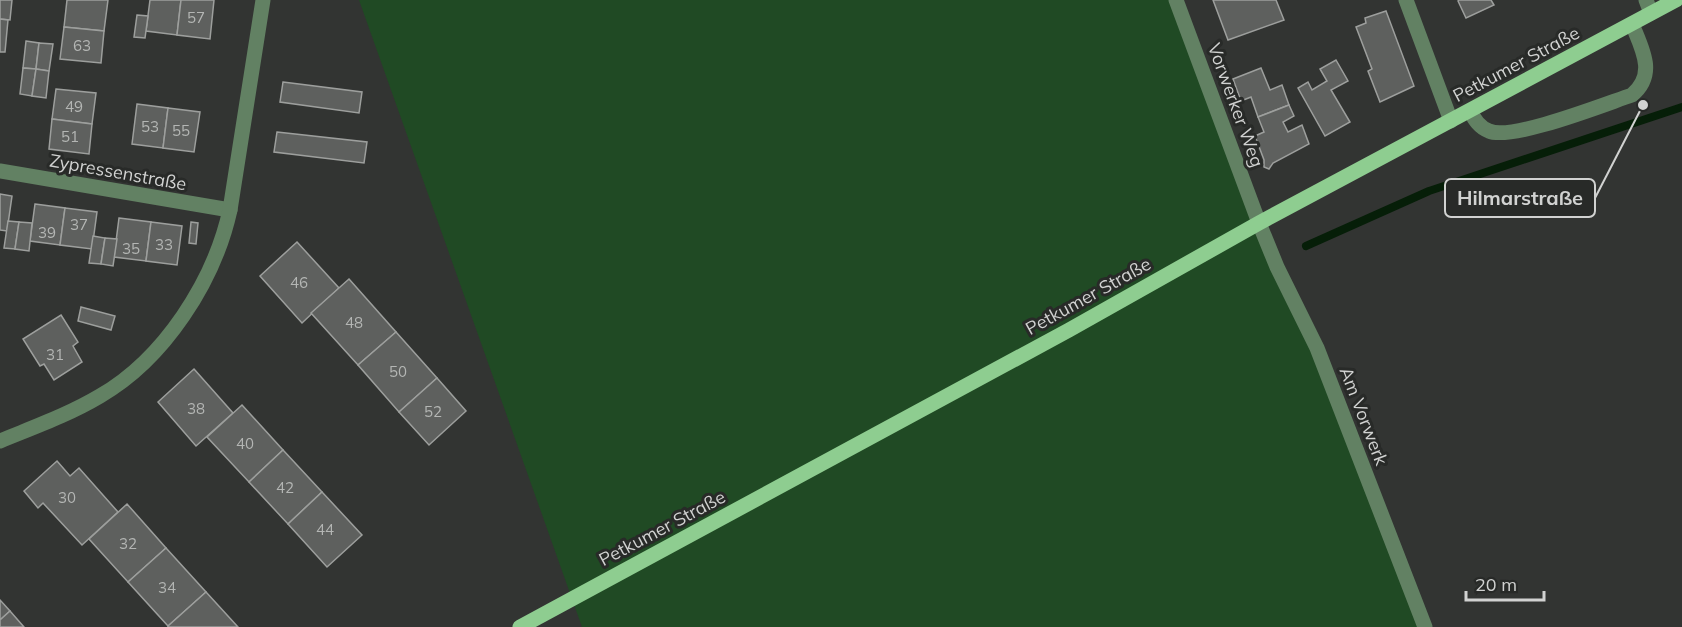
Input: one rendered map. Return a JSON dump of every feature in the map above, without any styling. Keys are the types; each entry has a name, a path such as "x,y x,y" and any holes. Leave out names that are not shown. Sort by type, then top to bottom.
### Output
{"main road":[{"name":"Petkumer Straße","path":"520,627 1059,335 1259,223 1632,24 1649,7 1676,0"}],"street":[{"path":"0,441 49,422 102,395 152,354 177,324 195,297 225,234 263,0"},
{"name":"Vorwerker Weg","path":"1176,0 1259,223"},
{"path":"1406,0 1451,122"},
{"path":"1470,111 1478,124 1490,132 1525,130 1632,95 1642,87 1646,69 1645,59 1632,24"},
{"name":"Zypressenstraße","path":"0,171 230,210"},
{"name":"Am Vorwerk","path":"1259,223 1277,267 1317,348 1425,627"}],"green space":[{"path":"359,0 1176,0 1425,627 582,627"}],"building":[{"path":"0,0 12,0 10,20 0,19"},
{"path":"67,0 108,0 104,31 64,27"},
{"path":"150,0 181,0 177,35 146,31"},
{"path":"181,0 214,0 210,39 177,35"},
{"path":"1213,0 1276,0 1284,20 1228,40"},
{"path":"1459,0 1491,0 1494,5 1466,18"},
{"path":"1386,11 1414,86 1380,102 1368,71 1372,69 1356,27 1366,23 1365,18"},
{"path":"137,15 148,16 145,38 134,37"},
{"path":"0,19 8,20 5,52 0,52"},
{"path":"64,27 104,31 101,63 60,59"},
{"path":"26,41 39,43 36,69 23,68"},
{"path":"39,43 53,44 49,71 36,69"},
{"path":"1336,60 1348,81 1331,90 1350,122 1325,136 1298,88 1308,82 1312,90 1327,81 1320,69"},
{"path":"23,68 36,69 32,96 20,94"},
{"path":"1261,68 1270,90 1282,85 1289,105 1258,117 1251,97 1241,101 1233,79"},
{"path":"36,69 49,71 46,98 32,96"},
{"path":"283,82 362,92 359,113 280,102"},
{"path":"56,89 96,93 92,124 52,119"},
{"path":"137,104 168,108 163,148 132,144"},
{"path":"1289,105 1294,116 1283,122 1288,132 1302,125 1309,144 1273,163 1269,169 1264,167 1264,160 1255,136 1264,132 1258,117"},
{"path":"168,108 200,112 194,152 163,148"},
{"path":"52,119 92,124 89,154 49,149"},
{"path":"277,132 367,142 364,163 274,152"},
{"path":"0,194 12,196 7,231 0,230"},
{"path":"35,204 65,208 60,245 30,241"},
{"path":"65,208 97,212 92,249 60,245"},
{"path":"119,218 151,222 146,261 114,257"},
{"path":"8,221 19,222 15,249 4,248"},
{"path":"19,222 32,223 29,251 15,249"},
{"path":"151,222 182,226 177,265 146,261"},
{"path":"191,222 198,223 196,244 189,243"},
{"path":"93,236 105,238 101,264 89,263"},
{"path":"105,238 117,239 113,266 101,264"},
{"path":"297,242 339,288 302,323 260,276"},
{"path":"349,279 396,332 358,365 311,313"},
{"path":"81,307 115,316 111,330 78,321"},
{"path":"61,315 78,342 73,346 82,362 54,380 44,364 40,366 23,339"},
{"path":"396,332 437,378 399,412 358,365"},
{"path":"194,369 233,413 196,446 158,402"},
{"path":"437,378 466,411 429,445 399,412"},
{"path":"242,405 283,450 249,482 207,437"},
{"path":"283,450 322,492 288,524 249,482"},
{"path":"57,461 70,476 79,468 118,512 82,545 43,503 38,508 24,491"},
{"path":"322,492 362,535 327,567 288,524"},
{"path":"127,504 166,548 128,582 89,539"},
{"path":"166,548 206,592 168,626 128,582"},
{"path":"206,592 238,627 168,627 168,626"},
{"path":"0,600 10,611 0,620"},
{"path":"10,611 24,627 0,627 0,620"}],"waterway":[{"path":"1306,246 1429,191 1682,107"}],"place":[{"name":"Hilmarstraße","path":"1643,105"}]}
